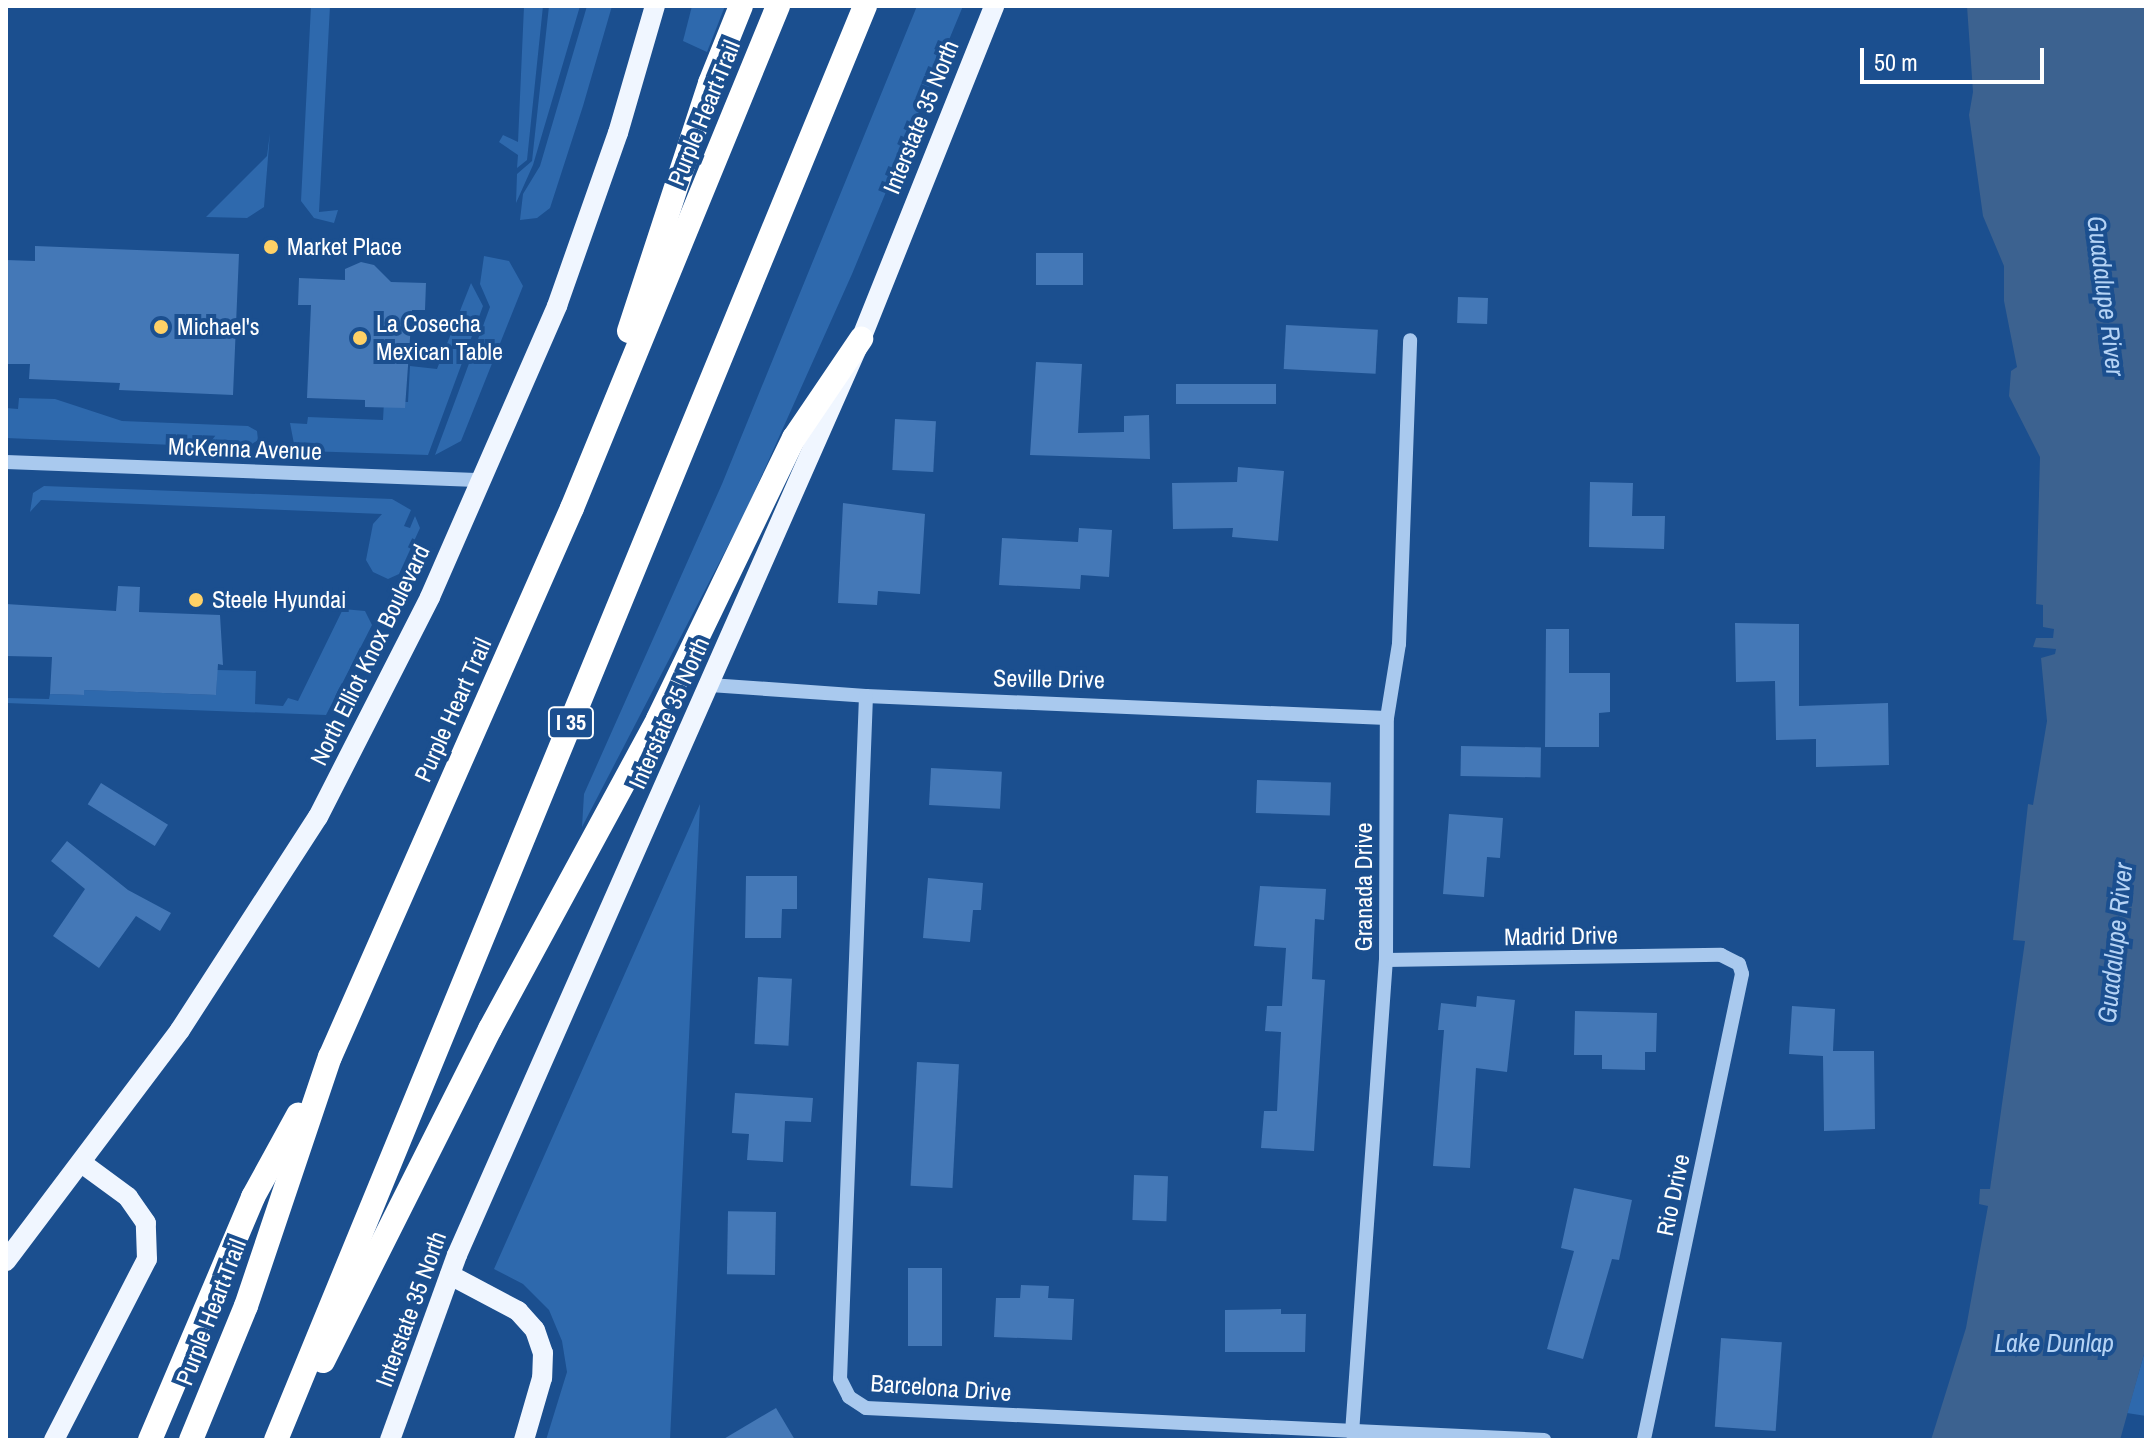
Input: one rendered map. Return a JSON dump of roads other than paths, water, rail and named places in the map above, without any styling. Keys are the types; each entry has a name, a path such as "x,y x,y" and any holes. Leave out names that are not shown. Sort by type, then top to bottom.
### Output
{"highway":[{"path":"572,508 710,83 741,6"},
{"name":"Purple Heart Trail","path":"191,1440 246,1306 330,1057 572,508 778,6"},
{"name":"I 35","path":"278,1440 865,6"},
{"path":"278,1440 364,1285 497,1016 658,719 794,438 861,339"},
{"path":"150,1440 253,1197 330,1057"}],"main road":[{"name":"North Elliot Knox Boulevard","path":"6,1261 83,1164 180,1030 318,817 417,625 483,480 591,214 655,6"},
{"name":"Interstate 35 North","path":"390,1440 450,1275 861,339 994,6"},
{"path":"54,1440 147,1259 146,1223 128,1197 83,1164"},
{"path":"450,1275 518,1311 535,1330 543,1353 542,1378 524,1440"}],"street":[{"name":"Granada Drive","path":"1352,1433 1386,960 1387,718 1399,644 1410,340"},
{"name":"McKenna Avenue","path":"6,462 483,480"},
{"name":"Seville Drive","path":"710,685 866,696 1387,718"},
{"name":"Barcelona Drive","path":"866,696 843,1388 866,1408 1544,1440"},
{"name":"Madrid Drive","path":"1386,960 1721,955 1736,960"},
{"name":"Rio Drive","path":"1644,1440 1742,974 1736,960"}],"water":[{"name":"Lake Dunlap","path":"1967,6 2146,6 2146,1347 2120,1440 1931,1440 1966,1328 1988,1206 1979,1204 1980,1189 1990,1189 2025,941 2013,940 2028,804 2033,805 2047,721 2041,658 2055,654 2056,649 2033,647 2036,638 2053,638 2054,629 2043,627 2043,605 2036,604 2040,457 2009,396 2011,371 2017,367 2004,301 2004,266 1983,216 1969,115 1973,92"}],"place":[{"name":"Market Place","path":"271,247"},
{"name":"Michael's","path":"161,327"},
{"name":"La Cosecha Mexican Table","path":"360,338"},
{"name":"Steele Hyundai","path":"196,600"}],"water label":[{"name":"Guadalupe River","path":"2106,296"},
{"name":"Guadalupe River","path":"2115,943"}]}
